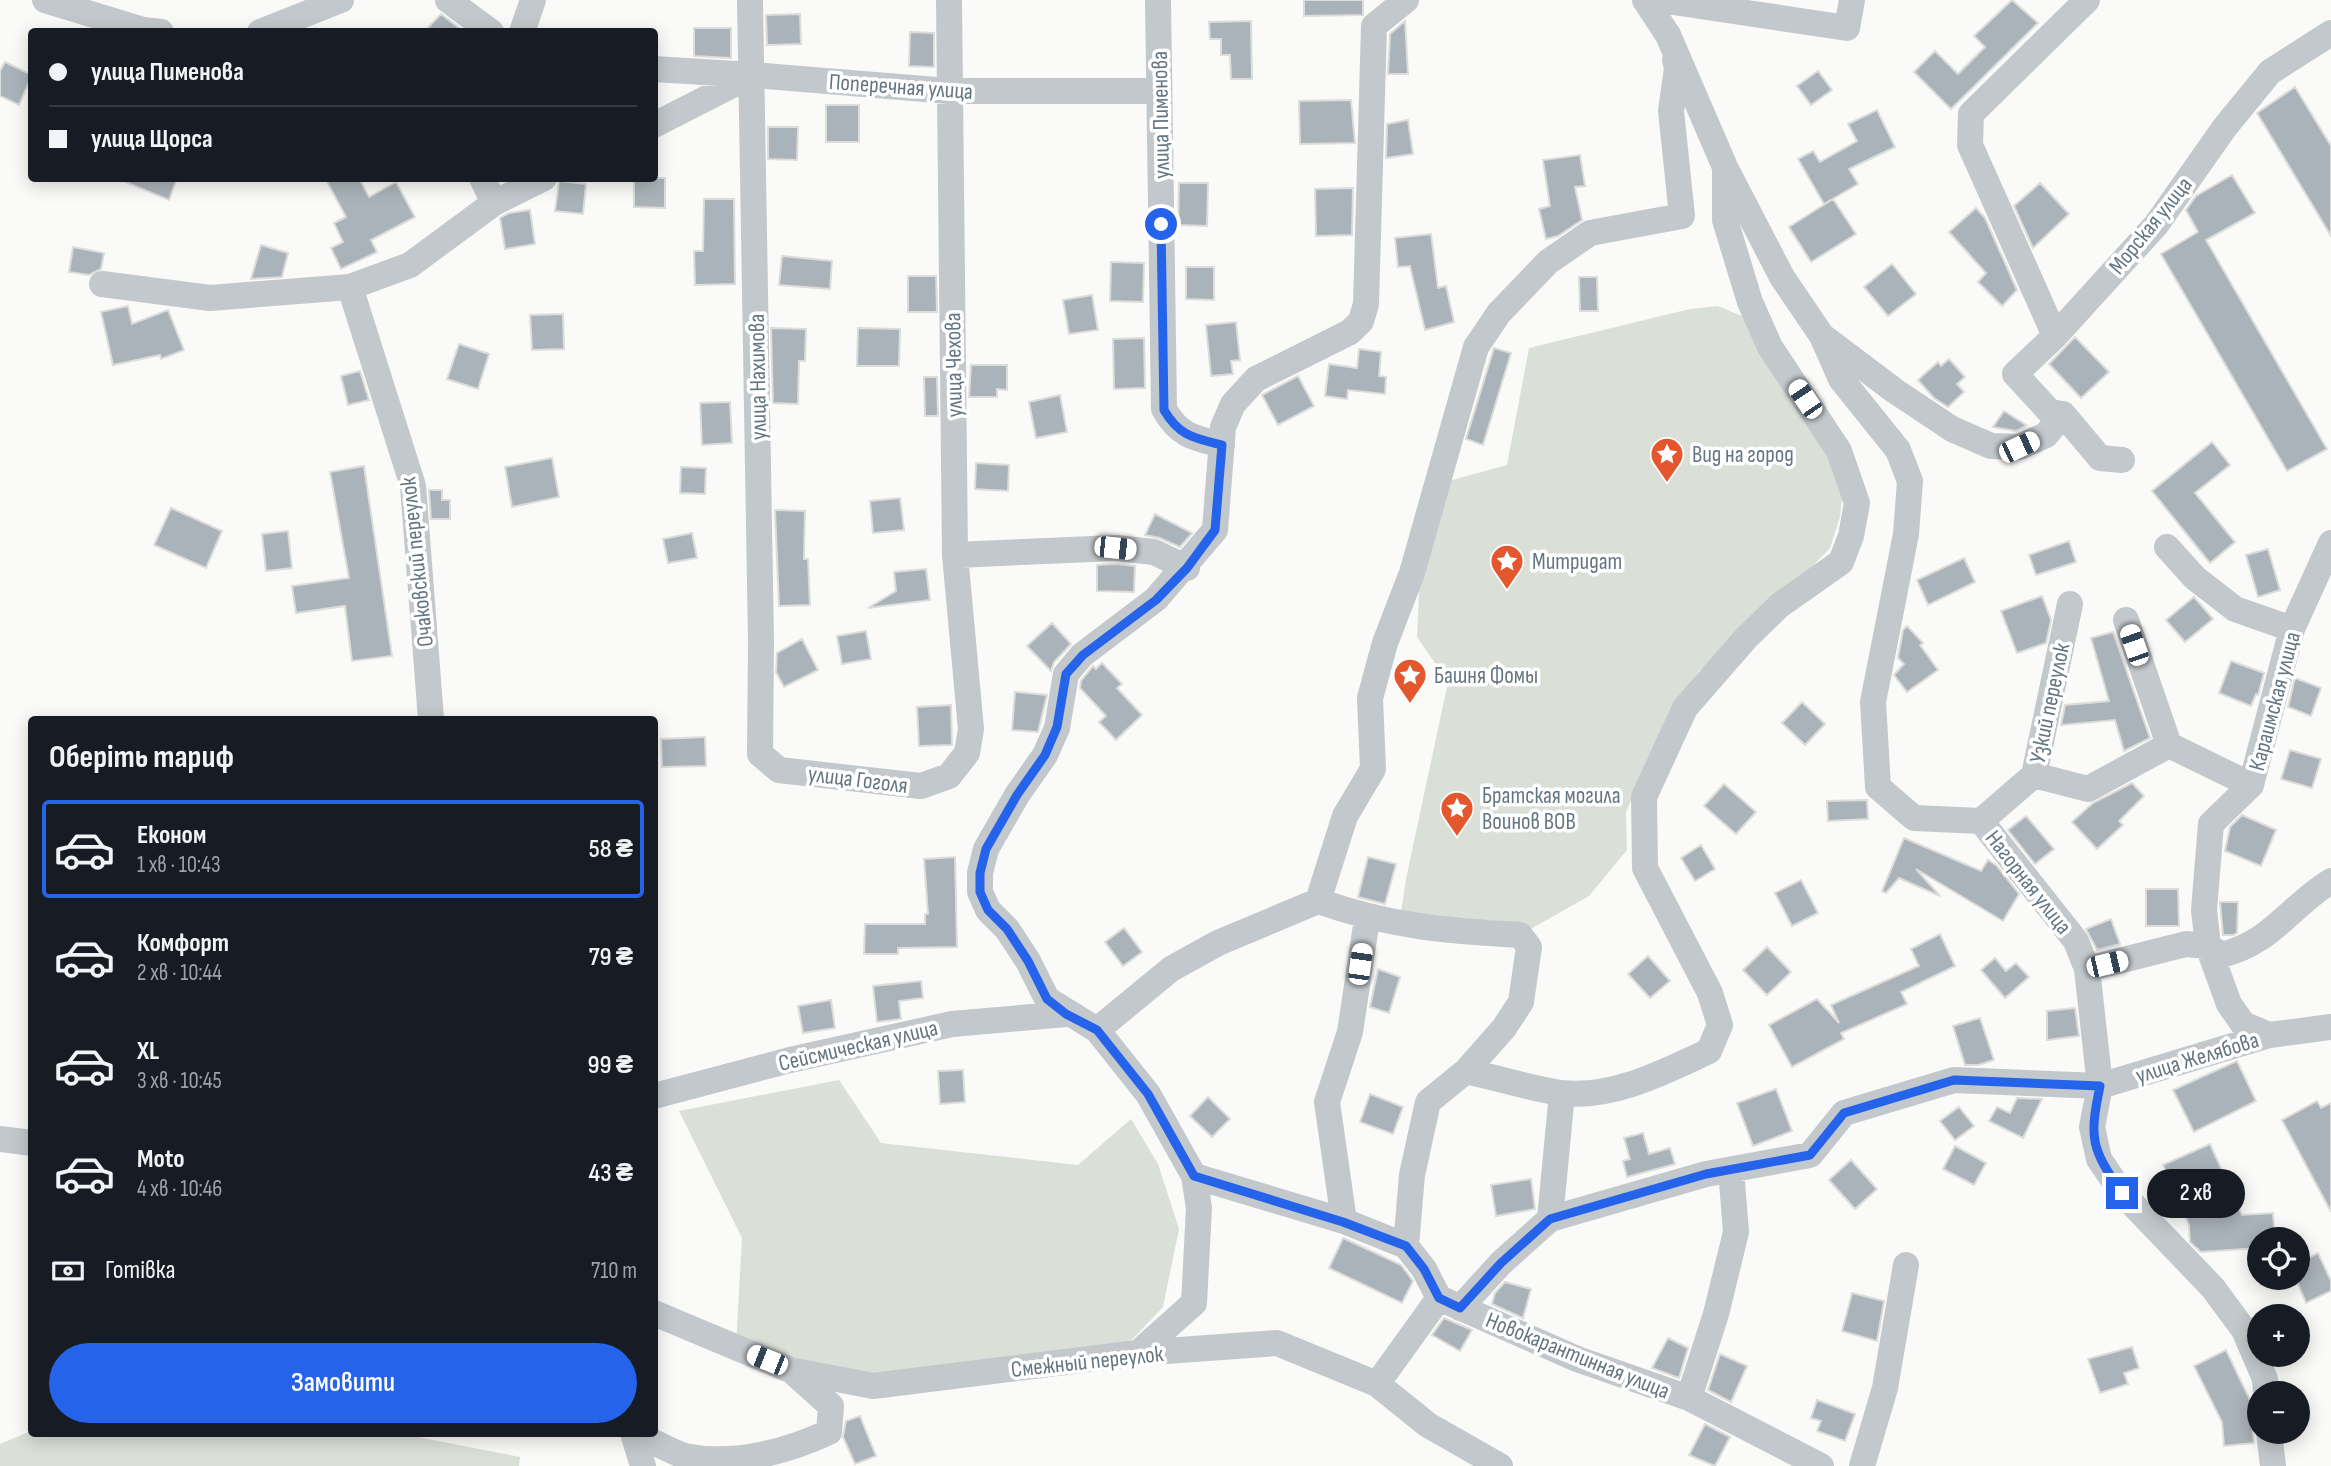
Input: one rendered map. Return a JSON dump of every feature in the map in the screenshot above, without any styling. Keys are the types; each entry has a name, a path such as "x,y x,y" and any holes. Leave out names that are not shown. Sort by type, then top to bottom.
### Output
{"street":[{"path":"45,0 136,28"},
{"path":"270,28 341,0"},
{"path":"448,0 486,28"},
{"path":"523,28 533,0"},
{"name":"улица Нахимова","path":"750,0 761,641 760,754"},
{"name":"улица Чехова","path":"949,0 955,555 971,729"},
{"name":"улица Пименова","path":"1158,0 1164,410 1174,427 1191,437 1222,445"},
{"path":"1138,1353 1194,1303 1199,1208 1194,1176 1148,1094 1097,1030 1066,1014 1047,999 1021,950 1007,929 988,910 980,892 980,873 986,849 1017,795 1045,755 1057,727 1066,674 1083,655 1156,600 1187,568 1215,530 1223,427 1233,404 1256,379 1350,332 1361,321 1366,304 1374,13 1406,0"},
{"path":"1645,0 1668,35 1725,167 1782,277 1822,336 1952,429 1991,446 2019,447 2046,435 2063,414 2100,458 2122,460"},
{"path":"1660,0 1847,28 1852,0"},
{"path":"2055,336 1970,145 1971,114 2087,0"},
{"name":"Морская улица","path":"2063,414 2050,412 2015,374 2055,336 2156,225 2225,127 2270,72 2331,33"},
{"path":"1318,901 1345,816 1373,769 1370,698 1385,643 1412,573 1476,347 1499,313 1548,262 1590,233 1682,216 1671,111 1677,68 1668,35"},
{"name":"Поперечная улица","path":"658,69 950,91 1159,91"},
{"path":"658,123 752,75"},
{"path":"1466,1071 1562,1093 1596,1091 1651,1078 1709,1051 1720,1025 1710,993 1645,868 1644,797 1685,708 1746,638 1780,605 1841,562 1851,536 1857,503 1839,451 1770,347 1750,302 1725,220 1725,167"},
{"path":"484,182 494,203"},
{"path":"102,284 210,298 350,287 410,265 494,203 536,182"},
{"name":"Очаковский переулок","path":"350,287 413,486 432,716"},
{"name":"Нагорная улица","path":"1822,336 1841,379 1898,450 1910,481 1906,534 1873,702 1878,787 1914,818 1981,821 2076,941 2087,969 2100,1086 2092,1127 2099,1159 2122,1193 2213,1288 2244,1330 2265,1381"},
{"name":"Караимская улица","path":"2269,1035 2243,1024 2229,1004 2208,946 2204,910 2211,824 2251,785 2292,629 2331,543"},
{"path":"2167,547 2195,578 2235,609 2292,629"},
{"path":"955,555 1115,548 1154,552 1187,568"},
{"name":"Узкий переулок","path":"1981,821 2034,775 2070,604"},
{"path":"2126,620 2169,745 2251,785"},
{"name":"улица Гоголя","path":"760,754 779,769 921,786 949,776 967,753 971,729"},
{"path":"2034,775 2088,789 2169,745"},
{"path":"2087,969 2186,944 2208,946 2221,955 2242,950 2262,940 2331,881"},
{"path":"1097,1030 1171,969 1218,943 1318,901 1367,919 1436,931 1520,935 1529,947 1521,1002 1504,1028 1466,1071 1428,1102 1412,1175 1406,1246"},
{"path":"1343,1222 1327,1102 1350,1032 1367,919"},
{"name":"Сейсмическая улица","path":"658,1095 790,1060 952,1024 1066,1014"},
{"name":"улица Желябова","path":"1377,1384 1450,1303 1501,1263 1550,1219 1731,1170 1810,1155 1844,1113 1954,1080 2100,1086 2269,1035 2331,1027"},
{"path":"1550,1219 1562,1093"},
{"path":"0,1139 28,1142"},
{"path":"1689,1398 1716,1314 1736,1232 1731,1170"},
{"path":"1194,1176 1343,1222 1406,1246 1450,1303"},
{"path":"1862,1466 1885,1388 1906,1265"},
{"name":"Новокарантинная улица","path":"1450,1303 1577,1359 1689,1398 1821,1466"},
{"name":"Смежный переулок","path":"658,1315 790,1370 873,1386 1138,1353 1278,1343 1377,1384 1429,1425 1500,1466"},
{"path":"643,1437 687,1457 731,1463 788,1451 830,1432 831,1406 790,1370"},
{"path":"635,1437 643,1466"},
{"path":"2270,1444 2273,1466"}],"shaded area":[{"path":"1718,306 1744,317 1811,421 1843,490 1840,517 1830,548 1759,622 1699,671 1661,730 1626,812 1627,850 1589,896 1520,935 1400,919 1448,682 1417,637 1420,572 1445,482 1507,465 1529,348 1690,309"},
{"path":"839,1080 881,1143 1078,1165 1131,1119 1158,1164 1179,1229 1163,1307 1123,1349 864,1379 736,1346 742,1238 679,1111"},
{"path":"28,1432 28,1437 418,1437 520,1457 519,1466 0,1466 0,1444"}],"building":[{"path":"1304,0 1363,0 1363,15 1304,16"},
{"path":"2012,0 2038,23 1951,109 1914,72 1935,51 1958,74 1985,47 1974,36"},
{"path":"441,14 459,28 428,28"},
{"path":"800,14 801,44 767,45 766,15"},
{"path":"1251,21 1252,79 1231,79 1230,55 1221,55 1221,39 1210,39 1209,22"},
{"path":"1405,21 1408,74 1388,74 1390,34"},
{"path":"694,28 731,28 731,58 694,56"},
{"path":"910,32 934,33 934,67 909,66"},
{"path":"5,62 28,73 28,84 19,105 0,96 0,71"},
{"path":"1818,71 1832,90 1811,105 1797,86"},
{"path":"2295,87 2331,146 2331,236 2257,113"},
{"path":"1351,100 1355,143 1300,144 1299,101"},
{"path":"826,105 859,105 859,142 826,142"},
{"path":"1877,110 1895,147 1849,169 1858,184 1824,204 1798,159 1813,151 1820,162 1857,141 1848,124"},
{"path":"1408,120 1413,154 1386,158 1387,124"},
{"path":"768,127 798,127 797,160 768,159"},
{"path":"1580,155 1585,186 1575,187 1582,220 1558,236 1546,239 1539,209 1550,206 1543,160"},
{"path":"2232,175 2255,213 2206,240 2327,449 2287,471 2161,254 2198,232 2186,210 2196,196"},
{"path":"658,178 665,178 665,208 634,207 634,182 658,182"},
{"path":"126,182 176,182 169,200"},
{"path":"327,182 361,182 369,197 396,182 415,217 371,240 377,252 341,269 331,248 343,242 334,223 346,217"},
{"path":"559,182 586,184 583,214 555,211"},
{"path":"1179,183 1208,183 1207,226 1178,225"},
{"path":"2040,183 2069,214 2033,248 2014,206"},
{"path":"1353,188 1352,235 1316,236 1315,189"},
{"path":"704,199 734,199 735,284 695,285 694,251 703,251"},
{"path":"1833,199 1856,234 1811,262 1789,227"},
{"path":"1976,208 1985,218 2017,290 2002,306 1978,282 1986,273 1949,232"},
{"path":"530,210 535,244 505,249 500,218 509,213"},
{"path":"1431,234 1438,288 1446,286 1454,322 1425,330 1410,266 1398,267 1395,238"},
{"path":"261,245 288,253 282,277 251,279"},
{"path":"73,247 104,253 101,269 89,275 69,272"},
{"path":"782,256 832,261 830,289 779,285"},
{"path":"1111,262 1144,263 1143,302 1110,301"},
{"path":"1892,264 1916,294 1888,316 1864,287"},
{"path":"1186,267 1214,267 1214,300 1186,299"},
{"path":"908,276 936,276 937,312 908,312"},
{"path":"1579,277 1597,277 1598,311 1580,311"},
{"path":"1092,295 1098,330 1069,334 1063,300"},
{"path":"128,306 132,324 168,310 184,350 161,359 160,355 113,365 101,312"},
{"path":"563,314 564,349 532,350 530,315"},
{"path":"1236,322 1240,360 1231,361 1233,374 1211,376 1206,325"},
{"path":"771,328 806,329 805,361 799,361 798,404 773,403"},
{"path":"858,328 900,329 899,366 857,366"},
{"path":"2075,337 2109,372 2081,398 2049,364"},
{"path":"1144,338 1145,388 1114,389 1113,339"},
{"path":"459,344 489,354 478,389 447,379"},
{"path":"1494,348 1511,353 1483,445 1466,439"},
{"path":"1359,349 1381,352 1379,376 1386,377 1385,394 1348,390 1347,399 1325,396 1329,364 1357,368"},
{"path":"1949,359 1965,377 1957,384 1964,392 1948,407 1934,398 1918,380 1938,362 1941,366"},
{"path":"971,365 1007,365 1007,390 997,389 997,397 969,397"},
{"path":"360,371 369,400 348,405 341,376"},
{"path":"1298,376 1314,406 1278,425 1262,395"},
{"path":"924,377 937,377 938,416 925,416"},
{"path":"1060,395 1067,432 1036,438 1029,402"},
{"path":"730,402 732,443 702,445 700,403"},
{"path":"2004,411 2026,425 2016,431 1993,427"},
{"path":"2212,442 2230,465 2195,493 2235,542 2210,563 2152,491"},
{"path":"552,458 559,497 512,507 505,467"},
{"path":"976,463 1009,465 1008,491 975,489"},
{"path":"364,466 392,656 352,661 345,606 296,613 292,586 349,578 330,472"},
{"path":"681,467 706,468 705,494 680,493"},
{"path":"429,490 442,490 442,500 450,500 450,519 431,519"},
{"path":"900,498 904,530 873,533 870,501"},
{"path":"171,508 222,531 206,568 154,545"},
{"path":"775,510 805,511 804,559 808,559 810,605 779,606"},
{"path":"1155,514 1192,533 1180,547 1145,535"},
{"path":"288,531 292,568 266,571 262,534"},
{"path":"692,533 697,558 668,563 663,539"},
{"path":"2069,541 2076,562 2036,575 2029,555"},
{"path":"2268,549 2280,590 2258,597 2246,555"},
{"path":"1964,558 1975,582 1928,605 1917,580"},
{"path":"1097,565 1135,566 1134,592 1097,591"},
{"path":"926,569 930,600 868,608 896,591 894,572"},
{"path":"2042,596 2051,620 2046,643 2017,653 2001,611"},
{"path":"2194,597 2213,619 2185,642 2166,620"},
{"path":"1052,623 1071,644 1054,662 1051,671 1027,646"},
{"path":"1907,626 1923,643 1920,645 1938,670 1907,692 1894,675 1904,664 1898,658 1903,630"},
{"path":"866,631 871,659 842,664 837,636"},
{"path":"2113,632 2150,738 2124,751 2115,720 2061,725 2065,705 2109,701 2091,638"},
{"path":"802,639 818,670 784,687 776,672 777,653"},
{"path":"2231,661 2264,673 2258,695 2256,694 2251,706 2219,693"},
{"path":"1102,663 1122,684 1117,688 1142,715 1116,740 1099,722 1106,716 1080,688 1081,681 1093,666 1096,669"},
{"path":"2295,678 2321,688 2311,716 2288,707"},
{"path":"1015,692 1047,695 1038,732 1012,730"},
{"path":"1802,702 1825,724 1805,745 1782,723"},
{"path":"951,705 952,745 919,746 917,707"},
{"path":"705,737 706,766 662,767 661,739"},
{"path":"2290,750 2321,759 2312,788 2281,779"},
{"path":"2132,783 2144,796 2119,821 2123,825 2097,849 2072,822 2093,803"},
{"path":"1724,784 1756,812 1736,834 1704,806"},
{"path":"1867,800 1868,819 1828,821 1827,801"},
{"path":"2242,815 2276,830 2261,866 2225,851 2230,827"},
{"path":"2026,816 2054,849 2035,864 2008,830"},
{"path":"1904,838 1981,871 1988,860 1996,865 2019,894 2003,921 1916,869 1940,896 1899,878 1886,893 1882,891"},
{"path":"1701,845 1715,869 1695,881 1681,858"},
{"path":"955,857 957,947 898,948 898,954 864,954 865,924 925,924 925,914 928,914 924,859"},
{"path":"1368,857 1396,864 1385,904 1358,897"},
{"path":"1801,880 1818,913 1792,926 1775,893"},
{"path":"2146,889 2178,889 2179,926 2146,926"},
{"path":"2220,902 2238,902 2237,933 2233,935 2223,935"},
{"path":"2111,919 2120,944 2097,950 2086,929"},
{"path":"1124,928 1142,952 1123,966 1105,942"},
{"path":"1940,934 1955,966 1901,992 1907,1004 1841,1033 1844,1039 1792,1067 1769,1025 1817,999 1839,1023 1831,1005 1919,966 1911,949"},
{"path":"1767,947 1791,972 1767,995 1743,970"},
{"path":"1648,956 1670,981 1650,998 1628,974"},
{"path":"1995,958 2006,971 2016,963 2029,977 2005,998 1981,970"},
{"path":"1378,969 1400,977 1389,1013 1370,1007"},
{"path":"921,981 923,998 899,1001 901,1019 877,1022 873,986"},
{"path":"831,1000 835,1028 803,1033 798,1006"},
{"path":"2075,1008 2079,1036 2047,1040 2047,1011"},
{"path":"1980,1018 1994,1060 1978,1065 1965,1065 1953,1026"},
{"path":"2237,1061 2256,1101 2194,1132 2173,1090"},
{"path":"963,1070 965,1102 940,1104 938,1071"},
{"path":"1776,1089 1792,1131 1753,1146 1737,1103"},
{"path":"1370,1094 1403,1107 1393,1134 1360,1122"},
{"path":"1208,1097 1230,1119 1212,1137 1190,1116"},
{"path":"2017,1098 2042,1099 2023,1138 1989,1121 1997,1107 2010,1113"},
{"path":"2317,1101 2321,1108 2331,1103 2331,1212 2282,1120"},
{"path":"1959,1107 1974,1126 1955,1140 1940,1121"},
{"path":"1643,1133 1649,1154 1670,1148 1675,1164 1627,1177 1623,1161 1630,1159 1624,1138"},
{"path":"2210,1144 2242,1215 2273,1213 2274,1227 2247,1227 2247,1249 2201,1252 2190,1242 2189,1225 2163,1165"},
{"path":"1955,1146 1986,1163 1974,1185 1943,1169"},
{"path":"1851,1160 1877,1189 1855,1209 1829,1180"},
{"path":"1531,1179 1535,1209 1496,1216 1491,1185"},
{"path":"1343,1238 1401,1265 1413,1281 1402,1303 1329,1268"},
{"path":"2318,1253 2331,1281 2331,1291 2306,1303 2301,1290 2310,1290 2310,1257"},
{"path":"1505,1282 1531,1289 1523,1318 1492,1304 1495,1293"},
{"path":"1852,1293 1884,1301 1877,1341 1842,1331"},
{"path":"1444,1318 1472,1330 1460,1351 1432,1335"},
{"path":"1668,1338 1688,1348 1679,1378 1652,1368"},
{"path":"2132,1347 2139,1368 2124,1373 2128,1384 2100,1393 2088,1359"},
{"path":"2226,1350 2247,1394 2247,1444 2224,1446 2222,1422 2194,1366"},
{"path":"1720,1354 1747,1366 1731,1402 1708,1390"},
{"path":"1817,1400 1855,1414 1845,1441 1817,1431 1821,1421 1811,1418"},
{"path":"860,1416 876,1456 855,1464 843,1437 846,1421"},
{"path":"1705,1424 1730,1437 1715,1466 1689,1455"}],"place":[{"name":"Вид на город","path":"1667,484"},
{"name":"Митридат","path":"1507,591"},
{"name":"Башня Фомы","path":"1410,705"},
{"name":"Братская могила Воинов ВОВ","path":"1457,838"}],"route":[{"path":"1161,224 1164,410 1174,427 1191,437 1222,445 1215,530 1187,568 1156,600 1083,655 1066,674 1057,727 1045,755 1017,795 986,849 980,873 980,892 988,910 1007,929 1028,961 1047,999 1066,1014 1097,1030 1148,1094 1194,1176 1343,1222 1406,1246 1424,1269 1439,1298 1460,1308 1501,1263 1550,1219 1706,1174 1810,1155 1844,1113 1954,1080 2100,1086 2092,1127 2099,1159 2122,1193"}]}
